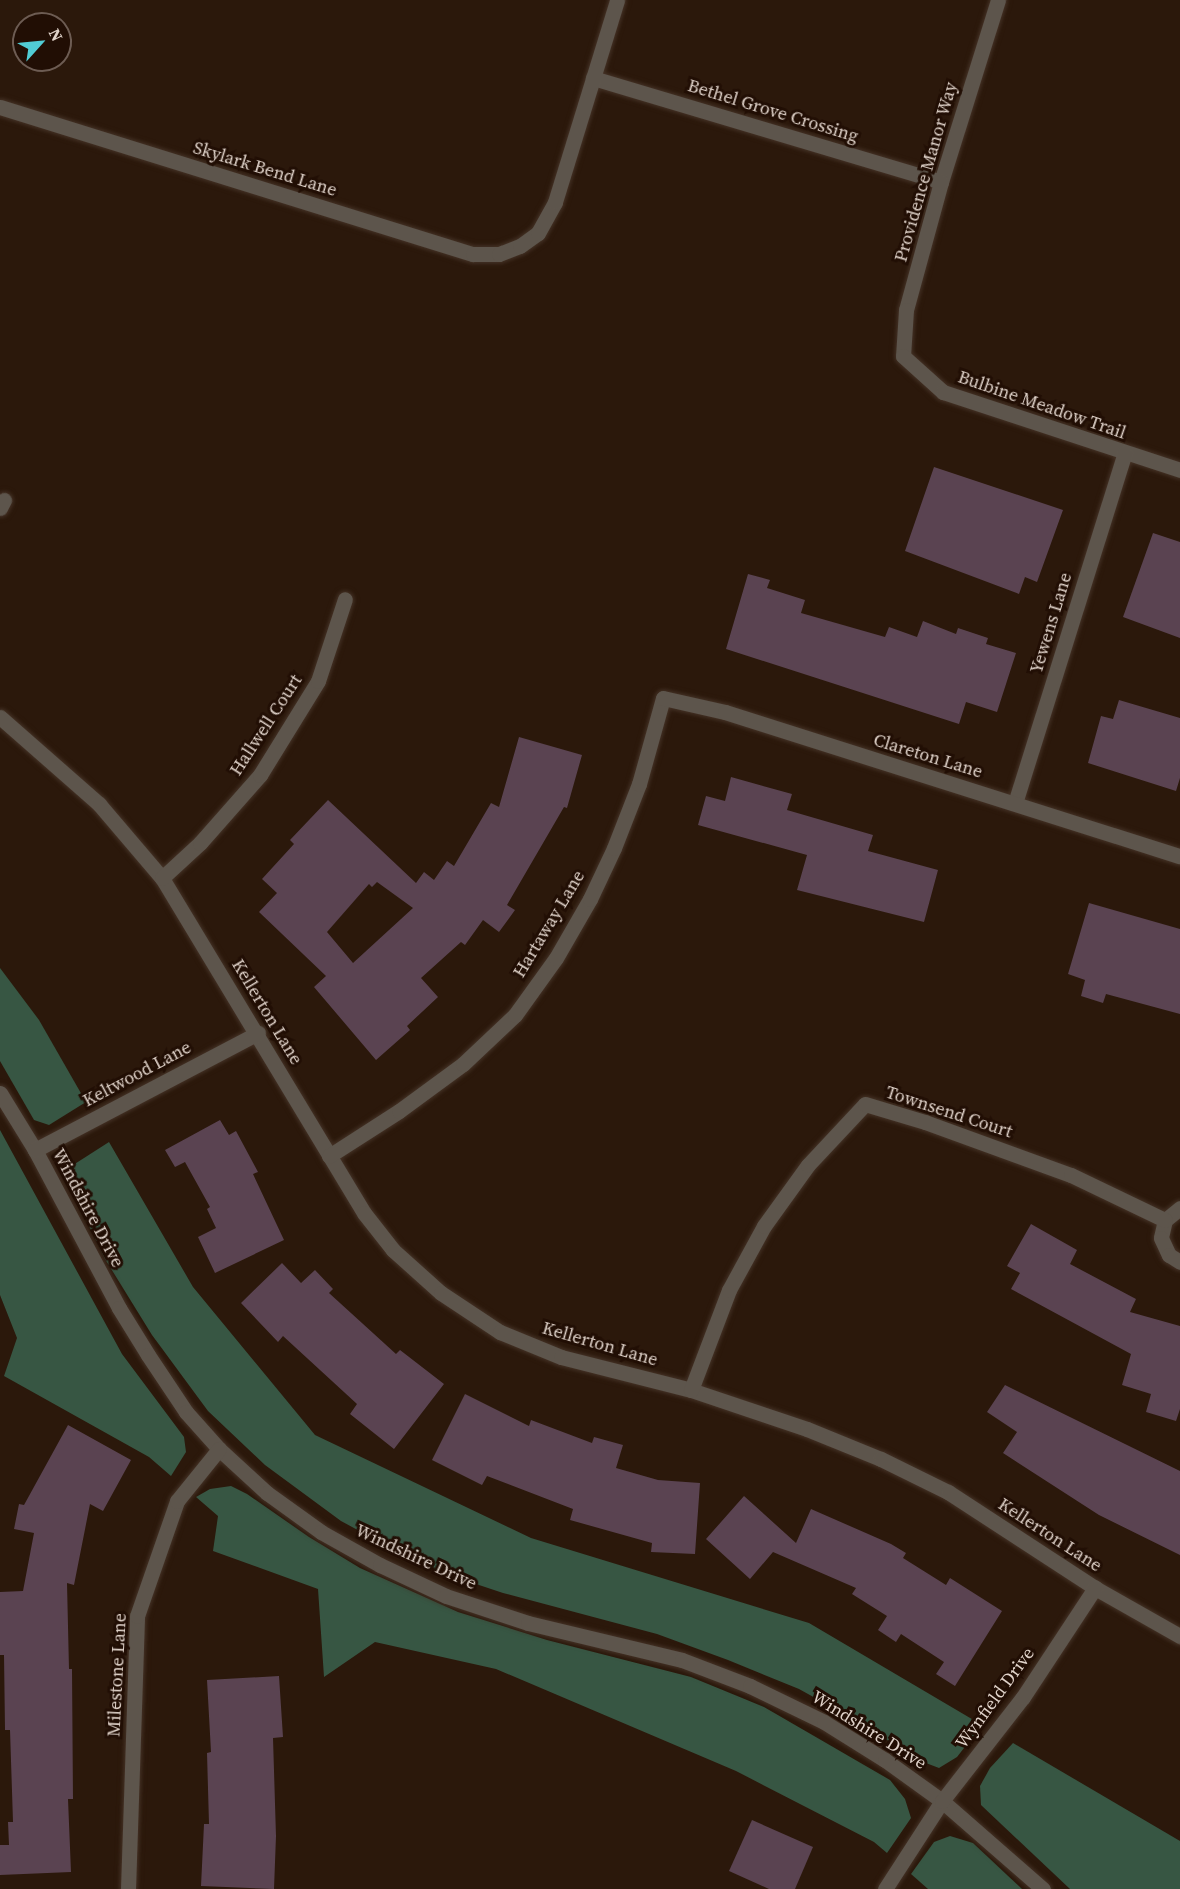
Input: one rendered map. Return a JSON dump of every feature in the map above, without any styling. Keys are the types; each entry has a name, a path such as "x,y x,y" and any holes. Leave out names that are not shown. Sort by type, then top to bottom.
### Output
{"street":[{"path":"593,78 617,0"},
{"name":"Providence Manor Way","path":"903,356 906,310 941,182 998,0"},
{"name":"Bethel Grove Crossing","path":"593,78 941,182"},
{"name":"Skylark Bend Lane","path":"0,107 472,254 499,254 520,246 538,233 555,202 593,78"},
{"name":"Bulbine Meadow Trail","path":"903,356 943,392 1180,470"},
{"name":"Yewens Lane","path":"1015,803 1125,453"},
{"name":"Hallwell Court","path":"162,878 200,843 260,775 318,681 345,599"},
{"name":"Clareton Lane","path":"663,698 725,712 1180,856"},
{"name":"Hartaway Lane","path":"329,1156 399,1111 464,1064 515,1015 556,958 590,899 614,848 639,784 663,698"},
{"name":"Kellerton Lane","path":"0,717 99,804 162,878 258,1033 364,1213 393,1250 441,1293 500,1332 561,1357 691,1390 807,1429 881,1459 948,1492 1095,1588 1180,1636"},
{"name":"Keltwood Lane","path":"35,1150 258,1033"},
{"name":"Windshire Drive","path":"0,1093 35,1150 119,1308 186,1412 219,1449 267,1492 321,1532 380,1565 446,1596 528,1623 682,1660 750,1686 824,1722 885,1760 942,1801 1043,1889"},
{"name":"Townsend Court","path":"691,1390 729,1290 764,1226 808,1165 865,1104 925,1122 1061,1172 1165,1220"},
{"path":"1180,1208 1165,1220 1161,1238 1169,1255 1180,1262"},
{"name":"Milestone Lane","path":"128,1889 136,1616 177,1501 219,1449"},
{"name":"Wynfield Drive","path":"885,1889 942,1801 1023,1697 1095,1588"}],"green space":[{"path":"0,968 39,1020 86,1102 49,1125 34,1120 0,1061"},
{"path":"0,1130 122,1354 184,1437 186,1452 171,1476 149,1457 4,1376 17,1338 0,1295"},
{"path":"109,1142 193,1287 315,1435 531,1538 809,1623 982,1725 957,1757 939,1768 918,1760 864,1725 799,1689 657,1634 503,1593 428,1568 341,1521 265,1465 208,1411 152,1335 105,1259 69,1185 70,1167"},
{"path":"231,1486 247,1494 309,1537 360,1568 458,1612 547,1640 691,1677 764,1707 890,1780 905,1799 911,1818 887,1853 874,1842 736,1771 496,1669 375,1642 324,1677 318,1589 213,1551 218,1516 196,1497 210,1489"},
{"path":"1013,1743 1180,1841 1180,1889 1070,1889 981,1805 980,1786 990,1768"},
{"path":"950,1836 973,1843 1022,1889 928,1889 911,1874 934,1842"}],"building":[{"path":"934,467 1063,510 1037,582 1025,577 1019,594 905,551"},
{"path":"1153,533 1180,542 1180,638 1123,617"},
{"path":"748,574 770,580 767,588 805,600 801,613 885,637 889,627 917,637 923,621 956,634 958,628 988,638 986,644 1016,653 997,712 966,702 959,724 726,649"},
{"path":"1119,700 1180,718 1180,778 1176,791 1088,763 1101,716 1113,719"},
{"path":"519,737 582,755 567,808 564,807 507,905 515,910 499,932 483,920 465,945 461,942 421,978 438,997 407,1026 410,1030 376,1060 314,987 326,976 259,912 277,893 262,879 294,844 290,840 328,800 416,883 424,872 434,880 447,861 454,866 491,803 499,807","holes":["377,882 413,908 353,963 327,932 369,884 372,887"]},
{"path":"731,777 792,794 787,810 873,835 868,851 938,870 924,922 797,890 807,855 698,825 706,796 725,801"},
{"path":"1089,903 1180,929 1180,1014 1106,994 1103,1003 1081,996 1085,980 1068,974"},
{"path":"220,1120 229,1135 236,1131 258,1172 253,1174 284,1240 215,1273 198,1237 216,1228 207,1209 210,1207 185,1162 175,1167 165,1150"},
{"path":"1031,1224 1077,1250 1070,1264 1136,1299 1130,1312 1180,1326 1180,1409 1176,1421 1146,1412 1151,1394 1122,1385 1131,1354 1011,1289 1020,1273 1007,1266"},
{"path":"282,1263 301,1283 315,1270 333,1289 329,1293 396,1354 400,1350 444,1384 394,1449 350,1414 357,1404 283,1336 278,1342 241,1303"},
{"path":"1005,1385 1180,1471 1180,1555 1099,1515 1003,1453 1017,1432 987,1412"},
{"path":"465,1394 529,1426 531,1420 592,1443 594,1437 623,1445 616,1468 658,1480 700,1483 695,1554 651,1552 652,1543 570,1520 573,1509 487,1476 482,1485 432,1460"},
{"path":"68,1425 131,1460 103,1511 90,1504 74,1585 67,1583 69,1669 72,1669 73,1799 68,1799 71,1872 0,1875 0,1845 9,1845 8,1822 13,1822 10,1730 5,1730 4,1655 0,1655 0,1592 23,1591 34,1533 14,1529 19,1504 24,1505"},
{"path":"744,1496 796,1543 811,1509 891,1544 906,1553 903,1558 946,1585 950,1578 1002,1611 955,1686 936,1674 944,1662 901,1634 896,1642 878,1630 887,1616 852,1594 856,1588 773,1552 750,1579 706,1539"},
{"path":"279,1676 283,1737 273,1738 276,1836 274,1889 201,1886 204,1824 209,1824 207,1753 211,1752 207,1680"},
{"path":"752,1820 813,1847 795,1889 769,1889 729,1871"}]}
